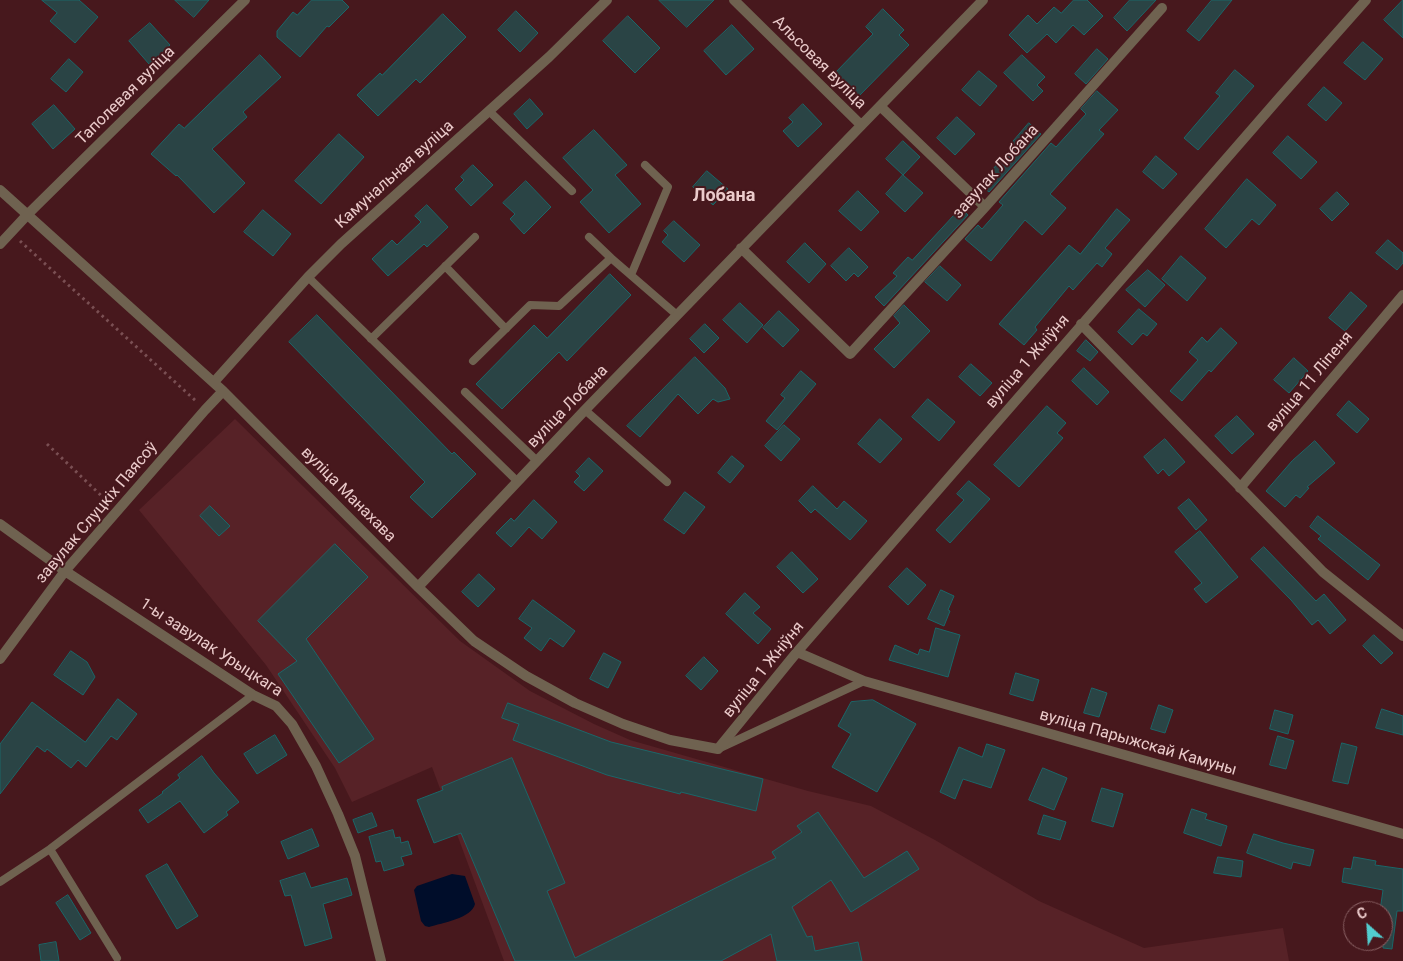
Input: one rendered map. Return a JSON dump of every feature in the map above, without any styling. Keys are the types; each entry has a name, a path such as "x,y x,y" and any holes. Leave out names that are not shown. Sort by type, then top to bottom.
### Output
{"street":[{"name":"Таполевая вуліца","path":"0,244 245,0"},
{"name":"Камунальная вуліца","path":"214,382 340,244 549,57 607,0"},
{"name":"Альсовая вуліца","path":"734,0 861,126"},
{"name":"вуліца Лобана","path":"418,587 585,410 982,0"},
{"name":"вуліца 1 Жніўня","path":"718,749 797,652 1081,324 1366,0"},
{"name":"завулак Лобана","path":"741,248 850,354 985,207 1162,8"},
{"path":"880,106 985,207"},
{"name":"вуліца Манахава","path":"0,190 214,382 474,641 526,676 574,703 623,724 670,740 718,749"},
{"name":"вуліца 11 Ліпеня","path":"1240,488 1403,295"},
{"path":"1081,324 1323,572 1403,636"},
{"name":"завулак Слуцкіх Паясоў","path":"0,659 65,571 223,391"},
{"name":"1-ы завулак Урыцкага","path":"0,524 65,571 253,695 276,706 292,724 316,766 356,856 381,961"},
{"name":"вуліца Парыжскай Камуны","path":"797,652 864,681 1403,834"}],"lane":[{"path":"489,111 572,191"},
{"path":"631,275 668,187 645,165"},
{"path":"371,339 475,237"},
{"path":"589,237 677,315"},
{"path":"473,361 530,305 559,306 611,258"},
{"path":"445,266 506,329"},
{"path":"308,277 518,481"},
{"path":"465,392 537,461"},
{"path":"585,410 667,482"},
{"path":"718,749 864,681"},
{"path":"0,882 50,849 253,695"},
{"path":"50,849 117,958"}],"path":[{"path":"10,233 205,410"},
{"path":"47,444 116,511"}],"shaded area":[{"path":"235,419 460,641 530,691 594,724 630,740 808,791 871,806 935,840 1039,901 1144,948 1283,928 1289,961 504,961 432,767 352,802 335,768 266,665 139,510"}],"water":[{"path":"452,874 465,876 475,904 473,909 456,919 429,927 425,926 421,921 414,890 417,886"}],"building":[{"path":"42,0 79,0 98,17 75,43 50,21 57,13"},
{"path":"175,0 209,0 194,17"},
{"path":"312,0 342,0 349,7 329,27 327,26 300,57 277,37 277,31 293,12 297,15"},
{"path":"659,0 714,0 687,27"},
{"path":"1074,0 1087,0 1103,16 1084,35 1073,25 1056,43 1047,34 1027,53 1009,35 1028,15 1037,24 1054,7 1061,13"},
{"path":"1130,0 1156,0 1127,31 1114,18"},
{"path":"1212,0 1232,0 1199,41 1187,31"},
{"path":"1403,0 1403,38 1384,20"},
{"path":"883,9 904,30 899,35 909,45 857,98 833,75 873,34 866,27"},
{"path":"516,11 538,33 520,52 498,30"},
{"path":"443,14 466,37 420,83 416,79 378,116 357,95 380,73 382,75"},
{"path":"628,16 660,48 635,73 603,41"},
{"path":"150,23 170,45 149,64 129,41"},
{"path":"732,25 754,49 726,75 704,51"},
{"path":"1363,42 1383,59 1365,80 1344,63"},
{"path":"1097,49 1108,59 1086,84 1075,74"},
{"path":"260,55 281,77 243,112 247,117 212,149 245,183 214,213 177,175 151,154 179,124 184,128"},
{"path":"1022,55 1045,77 1037,85 1043,91 1033,101 1004,73"},
{"path":"69,59 83,72 66,92 51,79"},
{"path":"1235,70 1254,86 1198,150 1184,138 1220,96 1216,93"},
{"path":"979,71 997,86 980,106 962,90"},
{"path":"1324,87 1342,103 1326,121 1308,105"},
{"path":"1097,91 1118,110 1099,130 1104,134 1050,194 1066,208 1042,235 1025,220 991,261 965,239 978,225 982,229 1003,205 999,202 1051,143 1056,147 1086,114 1081,109"},
{"path":"530,99 543,114 527,129 514,114"},
{"path":"803,104 822,124 798,147 783,131 793,122 789,118"},
{"path":"54,105 75,129 53,149 32,124"},
{"path":"957,117 975,134 955,155 937,138"},
{"path":"1029,123 1041,134 989,192 979,184 1014,146 1011,144"},
{"path":"594,130 627,165 615,175 641,204 609,233 580,202 593,190 563,158"},
{"path":"339,134 364,157 321,204 295,181"},
{"path":"1288,136 1317,162 1301,179 1273,153"},
{"path":"903,141 920,157 903,175 886,159"},
{"path":"1156,156 1177,174 1163,189 1143,172"},
{"path":"473,165 493,185 471,206 455,189 464,180 461,177"},
{"path":"707,171 728,189 713,205 693,187"},
{"path":"903,175 923,193 905,212 886,194"},
{"path":"1247,179 1276,205 1259,225 1252,219 1226,248 1205,229"},
{"path":"526,181 551,207 524,234 510,219 515,214 503,203"},
{"path":"858,191 879,212 861,231 839,211"},
{"path":"1337,192 1349,204 1332,221 1320,209"},
{"path":"427,205 448,227 427,247 424,244 388,276 372,259 392,240 397,245 421,222 415,216"},
{"path":"961,208 968,215 884,306 875,297 897,276 893,273 908,257 912,260"},
{"path":"1117,209 1130,220 1105,248 1112,254 1102,267 1097,263 1073,290 1069,286 1035,327 1037,330 1024,345 999,324 1069,245 1080,254"},
{"path":"263,210 291,234 273,256 244,232"},
{"path":"674,221 700,245 684,262 662,242 668,235 664,231"},
{"path":"1388,240 1403,253 1403,263 1397,270 1376,253"},
{"path":"805,243 826,264 809,283 787,262"},
{"path":"849,248 868,267 858,277 854,273 846,281 831,266"},
{"path":"1181,256 1206,278 1187,301 1162,279"},
{"path":"940,266 961,285 947,301 925,282"},
{"path":"1148,270 1165,285 1145,307 1126,290"},
{"path":"610,274 631,295 567,361 559,352 502,409 476,384 534,325 547,338"},
{"path":"1351,292 1367,306 1345,331 1329,318"},
{"path":"740,303 763,325 747,343 723,320"},
{"path":"904,305 930,331 894,368 874,349 900,323 894,316"},
{"path":"1139,309 1157,324 1147,336 1143,333 1132,345 1118,332"},
{"path":"779,311 799,330 783,347 763,328"},
{"path":"317,315 452,454 454,452 476,474 432,518 410,497 425,482 289,342"},
{"path":"705,324 719,338 704,353 690,339"},
{"path":"1221,328 1237,343 1211,372 1209,370 1182,401 1170,391 1198,360 1189,352 1202,337 1207,342"},
{"path":"1086,340 1098,352 1090,361 1077,351"},
{"path":"695,357 725,388 730,399 718,402 713,399 698,414 678,394 640,437 627,426"},
{"path":"1294,358 1308,371 1289,393 1274,380"},
{"path":"971,364 992,383 980,396 959,377"},
{"path":"1084,368 1109,392 1097,405 1072,381"},
{"path":"801,371 816,384 777,430 766,421 785,398 781,395"},
{"path":"928,399 955,422 939,441 912,417"},
{"path":"1349,401 1369,419 1357,433 1337,415"},
{"path":"1047,406 1066,423 1057,433 1063,438 1019,487 994,465"},
{"path":"1237,416 1254,434 1232,454 1215,436"},
{"path":"880,419 902,439 880,463 858,444"},
{"path":"784,425 800,439 781,461 765,446"},
{"path":"1165,439 1185,462 1169,476 1163,469 1158,474 1144,457"},
{"path":"1315,441 1335,463 1307,487 1309,488 1300,498 1296,495 1285,507 1266,491 1292,461"},
{"path":"732,456 744,466 730,483 718,473"},
{"path":"589,458 603,471 584,491 574,482 580,476 576,472"},
{"path":"969,481 990,499 950,543 936,530 964,500 957,494"},
{"path":"813,486 837,509 844,501 867,521 850,540 815,509 811,513 799,501"},
{"path":"685,492 705,507 684,534 664,520"},
{"path":"1189,499 1207,520 1196,530 1178,508"},
{"path":"534,500 557,522 542,539 529,527 511,547 496,533 511,518 514,521"},
{"path":"210,506 230,526 219,536 200,516"},
{"path":"1318,516 1380,565 1368,580 1318,539 1321,536 1310,527"},
{"path":"1200,531 1238,577 1206,603 1194,589 1202,583 1175,552"},
{"path":"335,544 368,577 306,639 374,739 339,763 278,674 297,661 258,621"},
{"path":"1264,547 1316,601 1324,594 1346,620 1330,634 1318,620 1312,625 1291,600 1251,559"},
{"path":"792,552 818,579 803,593 777,567"},
{"path":"907,568 926,585 908,605 889,587"},
{"path":"479,574 495,589 478,607 462,592"},
{"path":"941,590 954,596 944,626 928,619"},
{"path":"745,593 760,607 753,613 771,629 758,644 726,614"},
{"path":"533,600 575,631 563,647 550,638 541,651 524,638 532,628 519,619"},
{"path":"936,628 960,635 948,677 889,660 895,645 918,655 920,649 929,652"},
{"path":"1374,635 1393,653 1381,664 1363,646"},
{"path":"71,651 87,662 95,677 83,695 54,675"},
{"path":"604,653 621,662 608,688 590,679"},
{"path":"704,657 718,671 701,690 686,676"},
{"path":"1016,673 1039,680 1033,701 1010,694"},
{"path":"1092,688 1107,693 1099,717 1084,713"},
{"path":"118,699 137,714 117,740 111,736 86,767 78,760 71,768 47,749 45,752 37,746 0,794 0,744 32,702 85,742"},
{"path":"873,700 916,724 877,792 832,767 851,734 838,726 851,702"},
{"path":"508,703 611,742 763,779 756,811 607,775 513,740 519,724 502,718"},
{"path":"1159,705 1173,710 1165,733 1151,729"},
{"path":"1382,709 1403,716 1403,735 1376,728"},
{"path":"1275,710 1293,715 1288,734 1270,729"},
{"path":"275,735 287,755 257,774 244,754"},
{"path":"1278,736 1294,741 1286,769 1270,765"},
{"path":"1342,743 1357,747 1348,784 1333,781"},
{"path":"987,744 1005,750 991,788 963,779 955,799 940,792 959,747 982,757"},
{"path":"202,756 239,802 226,812 228,815 204,833 180,801 148,823 139,810 163,793 180,778 178,775"},
{"path":"512,758 565,883 547,891 575,958 776,858 772,852 802,832 797,826 818,812 864,878 907,851 919,869 851,912 831,880 792,907 807,937 812,936 815,951 858,942 862,961 777,961 771,934 721,961 515,961 461,833 434,843 417,800 443,790 442,787"},
{"path":"1043,768 1067,778 1054,810 1029,800"},
{"path":"1102,788 1123,794 1113,827 1092,821"},
{"path":"1192,809 1207,814 1205,819 1227,826 1221,846 1184,833"},
{"path":"372,813 377,826 358,833 353,820"},
{"path":"1044,815 1066,822 1060,840 1038,834"},
{"path":"312,829 319,846 288,859 281,842"},
{"path":"393,830 395,838 400,837 401,843 408,841 412,854 401,857 404,865 384,871 381,861 376,862 369,837"},
{"path":"1254,834 1314,850 1310,866 1293,862 1291,869 1247,853"},
{"path":"1218,857 1243,861 1241,877 1214,873"},
{"path":"1354,857 1376,861 1375,865 1403,869 1403,911 1397,911 1393,941 1393,901 1381,901 1383,890 1342,882 1344,868 1351,869"},
{"path":"167,864 198,916 177,929 146,876"},
{"path":"305,873 311,888 347,878 352,895 323,904 332,938 305,946 291,895 285,896 280,881"},
{"path":"68,895 91,933 80,940 56,903"},
{"path":"56,942 59,961 41,961 39,945"}],"district":[{"name":"Лобана","path":"724,196"}]}
